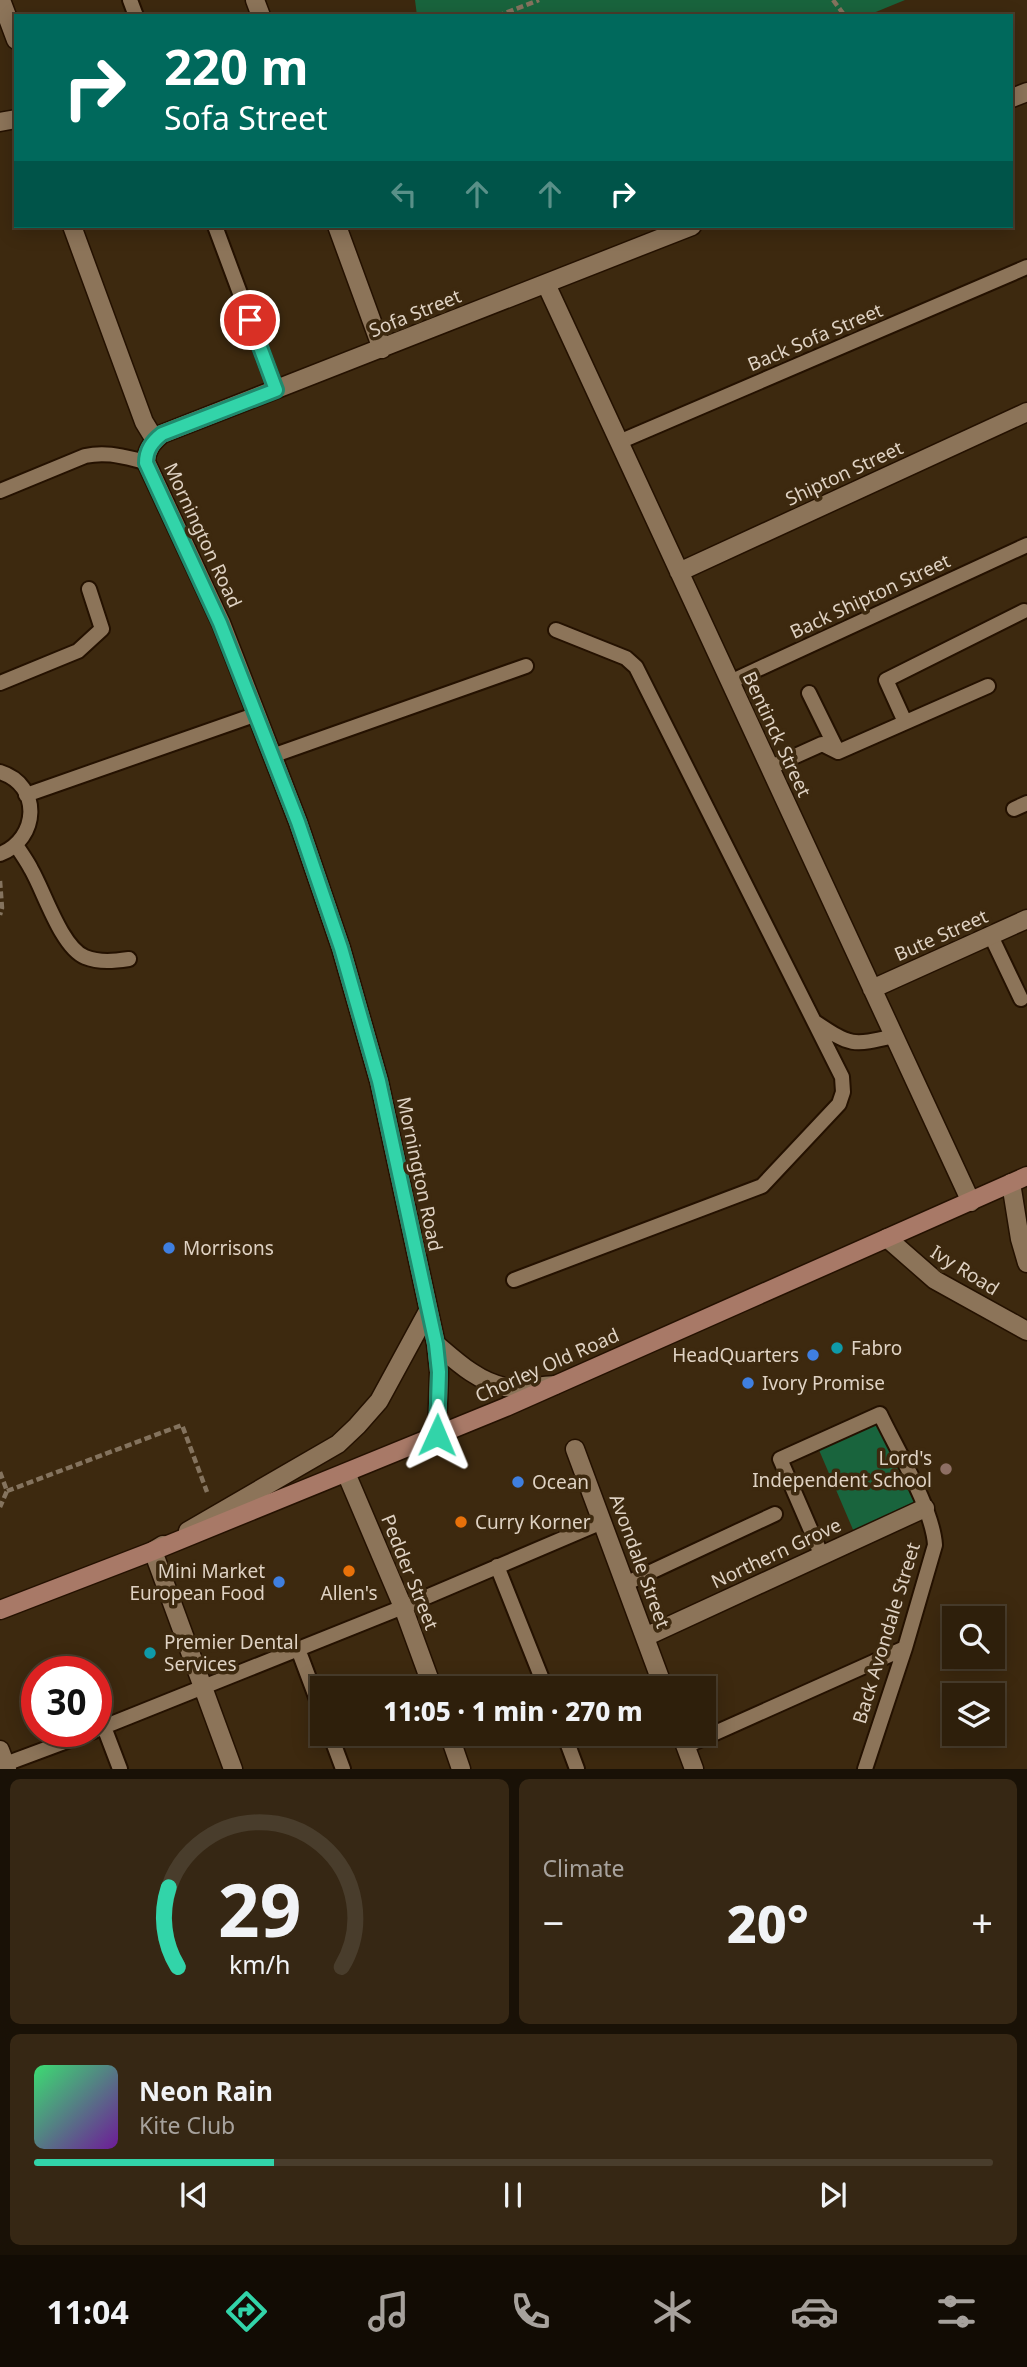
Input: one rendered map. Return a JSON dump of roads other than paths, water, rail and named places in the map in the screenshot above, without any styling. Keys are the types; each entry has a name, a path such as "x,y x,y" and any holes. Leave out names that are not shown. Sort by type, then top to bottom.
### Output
{"main road":[{"name":"Chorley Old Road","path":"0,1610 153,1551 437,1435 1019,1180"}],"street":[{"path":"1,0 14,35"},
{"name":"Mornington Road","path":"73,228 144,422 155,440 146,455 146,463 220,623 257,714 341,948 379,1081 436,1344 439,1372 437,1435"},
{"path":"338,228 382,349"},
{"name":"Sofa Street","path":"155,440 162,434 687,228"},
{"name":"Bentinck Street","path":"546,284 971,1202"},
{"name":"Shipton Street","path":"679,572 1027,412"},
{"name":"Bute Street","path":"872,989 1027,919"},
{"path":"1019,1180 1020,1239 1027,1263"},
{"name":"Ivy Road","path":"887,1238 934,1279 1027,1331"},
{"path":"233,1769 153,1551 338,1444 352,1432 379,1401 428,1311"},
{"path":"436,1344 461,1365 491,1382 507,1387 555,1385"},
{"name":"Avondale Street","path":"575,1449 659,1676"},
{"name":"Pedder Street","path":"346,1473 403,1607 428,1676"},
{"name":"Northern Grove","path":"645,1637 925,1508"},
{"path":"453,1746 461,1769"},
{"path":"686,1746 694,1769"}],"lane":[{"path":"216,228 276,390"},
{"name":"Back Sofa Street","path":"618,442 1027,267"},
{"path":"0,491 85,456 112,453 146,463"},
{"name":"Back Shipton Street","path":"730,682 1027,545"},
{"path":"0,683 78,651 102,629 89,589"},
{"path":"905,722 886,680 1024,611"},
{"path":"514,1280 762,1186 839,1104 843,1091 842,1077 636,667 626,658 556,630"},
{"path":"272,756 526,666"},
{"path":"838,752 988,686"},
{"path":"809,693 838,752"},
{"path":"26,795 257,714"},
{"path":"769,768 822,744 838,752"},
{"path":"0,772 16,781 26,795 31,817 27,830 16,845 0,854"},
{"path":"16,845 74,950 84,957 99,960 129,959"},
{"path":"991,936 1021,999"},
{"path":"814,1021 841,1040 860,1044 894,1036"},
{"name":"Back Avondale Street","path":"822,1556 780,1459 880,1414 925,1508 935,1545 865,1769"},
{"path":"625,1584 775,1514"},
{"path":"112,1724 403,1607 603,1522"},
{"path":"497,1566 541,1676"},
{"path":"716,1727 905,1648"},
{"path":"298,1649 310,1681"},
{"path":"334,1746 343,1769"},
{"path":"568,1746 577,1769"},
{"path":"3,1762 46,1747"},
{"path":"108,1747 120,1769"}],"place":[{"name":"Morrisons","path":"169,1248"},
{"name":"Fabro","path":"837,1348"},
{"name":"HeadQuarters","path":"813,1355"},
{"name":"Ivory Promise","path":"748,1383"},
{"name":"Lord's Independent School","path":"946,1469"},
{"name":"Ocean","path":"518,1482"},
{"name":"Curry Korner","path":"461,1522"},
{"name":"Allen's","path":"349,1571"},
{"name":"Mini Market European Food","path":"279,1582"},
{"name":"Premier Dental Services","path":"150,1653"}]}
